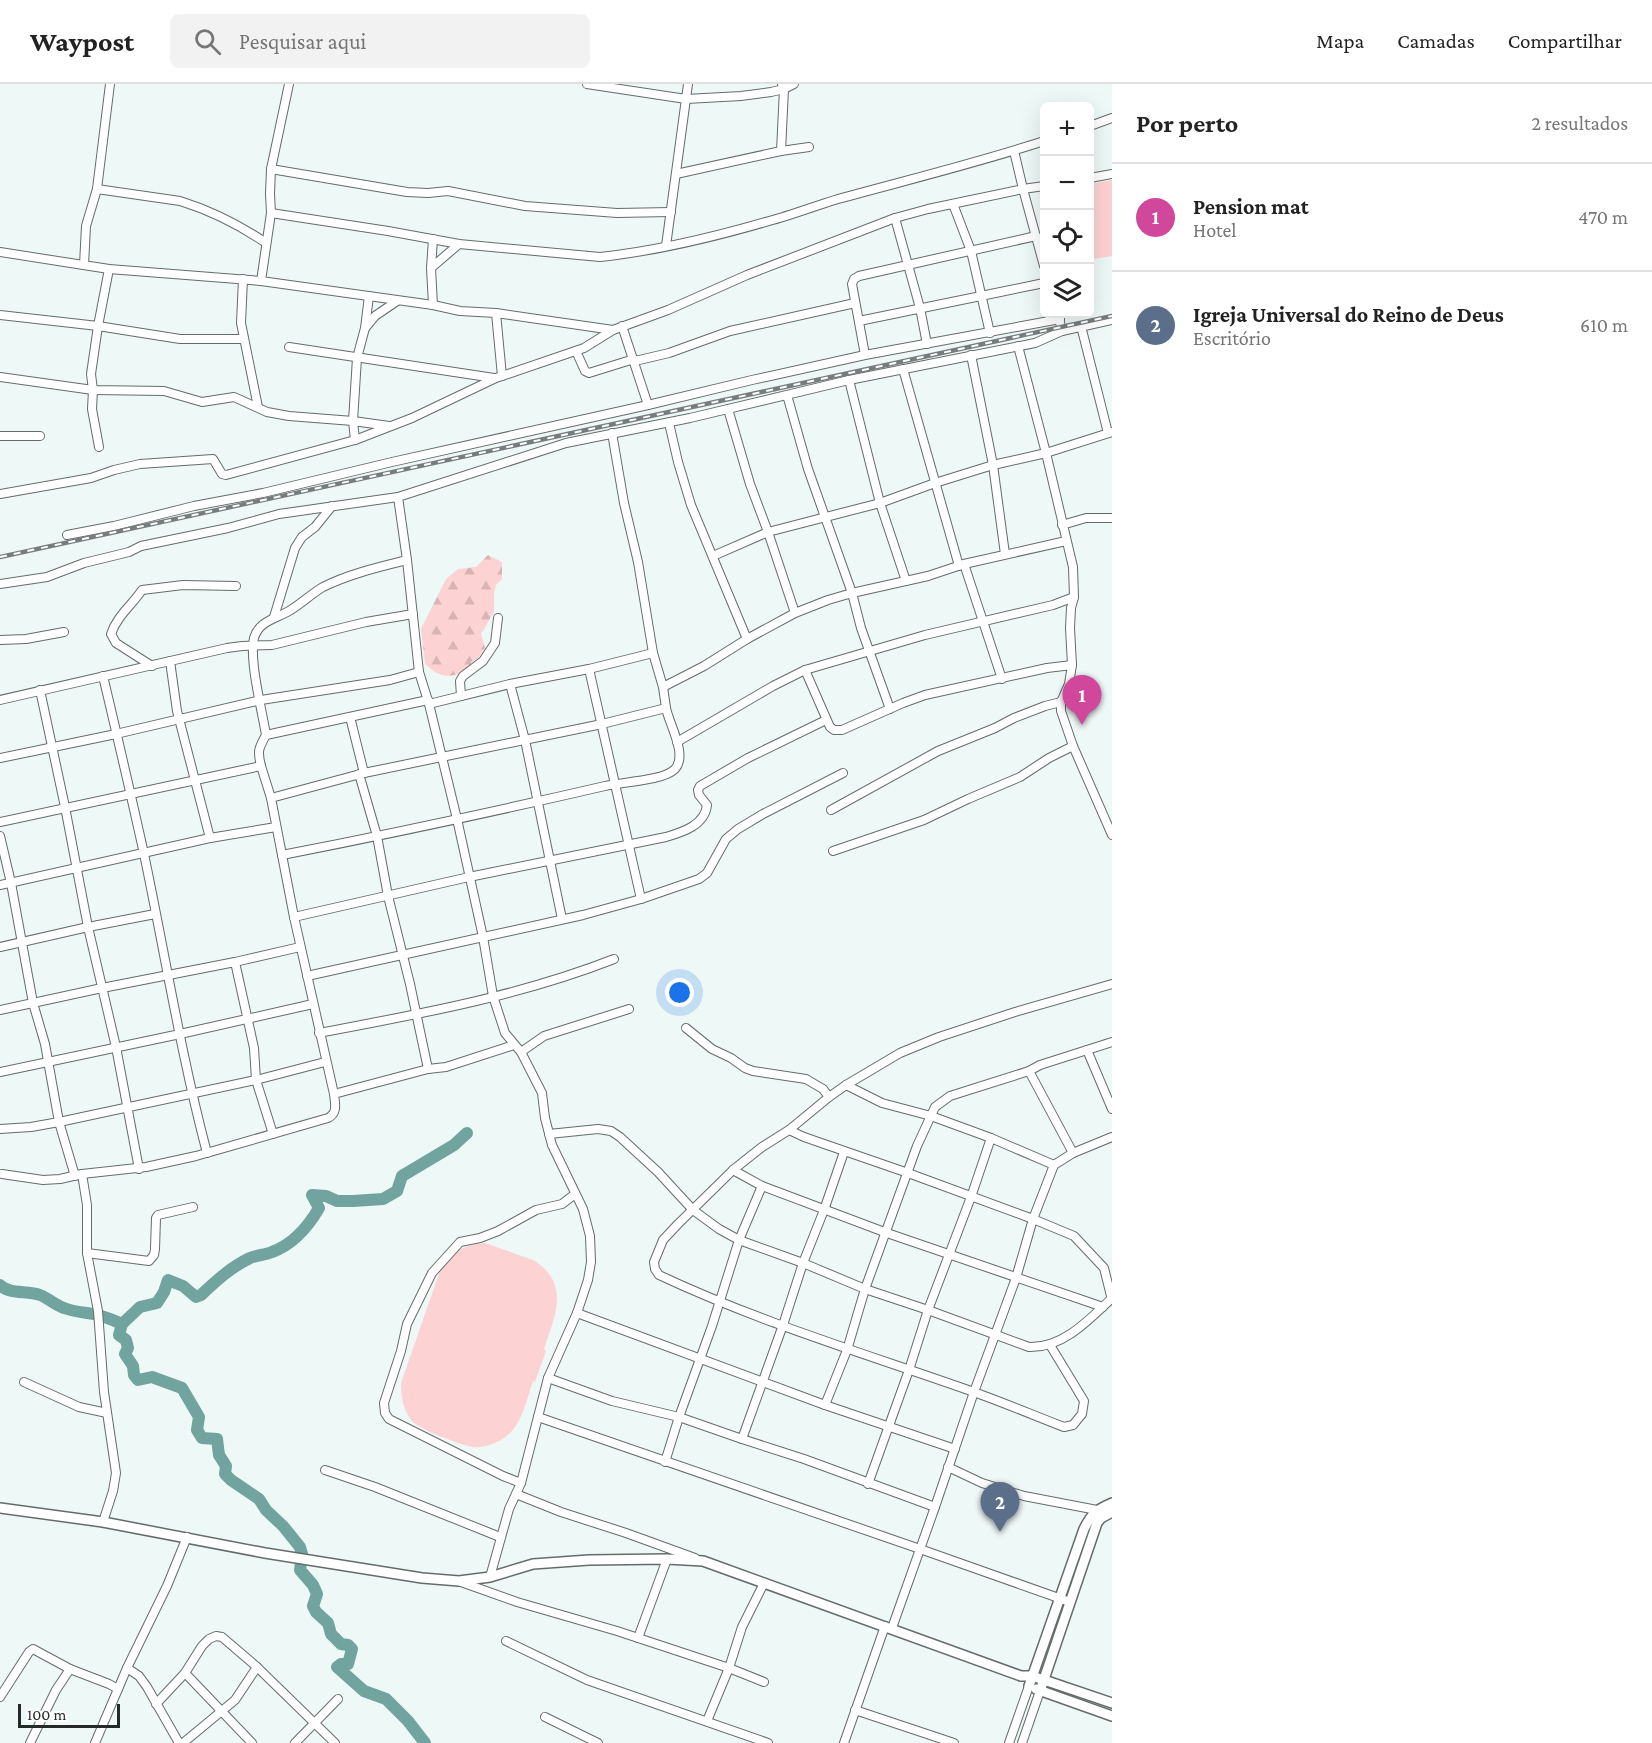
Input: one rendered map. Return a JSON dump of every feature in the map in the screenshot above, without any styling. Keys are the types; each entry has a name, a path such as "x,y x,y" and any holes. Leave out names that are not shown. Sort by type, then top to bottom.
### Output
{"street":[{"path":"84,264 87,226 97,189 110,84"},
{"path":"261,281 271,213 271,169 289,84"},
{"path":"587,84 686,99 741,96 794,84"},
{"path":"666,246 688,84"},
{"path":"781,151 783,87"},
{"path":"1094,124 1112,118"},
{"path":"271,213 459,244 600,257 722,234 1040,142"},
{"path":"676,174 809,147"},
{"path":"1014,151 1043,264"},
{"path":"271,169 408,192 448,191 525,206 617,213 671,212"},
{"path":"1094,177 1112,174"},
{"path":"0,494 91,478 140,464 213,459 222,474 226,475 355,440 412,418 499,377 584,348 622,326 668,310 747,275 895,218 1040,187"},
{"path":"97,189 193,204 247,230 266,243"},
{"path":"953,204 970,250 983,296 990,333"},
{"path":"895,218 920,308 927,344"},
{"path":"865,355 852,284 854,279 908,264 1036,236"},
{"path":"433,305 430,268 434,239"},
{"path":"430,268 459,244"},
{"path":"0,252 109,269 261,281 397,302 433,305 460,311 613,330"},
{"path":"99,447 92,409 92,374 109,269"},
{"path":"243,279 241,323 258,407"},
{"path":"859,321 1040,284"},
{"path":"355,440 352,421 357,358 365,328 369,296"},
{"path":"365,328 375,316 397,302"},
{"path":"576,351 585,371 589,373 669,353 730,331 855,303"},
{"path":"496,314 499,377"},
{"path":"0,315 98,326 180,339 244,339"},
{"path":"67,535 263,493 865,355 990,333 1051,318"},
{"path":"1059,318 1062,331"},
{"path":"0,584 47,577 84,563 129,552 141,546 228,528 279,514 398,496 566,443 669,423 849,380 1035,343 1062,331 1112,320"},
{"path":"622,326 648,405"},
{"path":"713,556 768,532 880,503 993,465 1046,453 1110,433 1082,326"},
{"path":"1018,346 1073,567 1074,597 1070,628 1072,665 1069,684 1061,702 1061,711 1073,746 1112,835"},
{"path":"289,347 499,377"},
{"path":"971,355 993,465 1005,554"},
{"path":"903,369 961,565 1002,679"},
{"path":"0,377 93,390 164,391 202,402 234,397 267,412 390,426"},
{"path":"849,380 880,503 906,581"},
{"path":"787,395 808,469 852,592 861,628 890,709"},
{"path":"728,409 750,484 795,613"},
{"path":"669,423 691,505 747,639"},
{"path":"282,855 615,783 665,775 674,770 680,756 653,652 638,562 624,503 612,434"},
{"path":"0,436 40,436"},
{"path":"398,496 419,672 457,819 483,937 493,996 505,1033 520,1052 542,1092 545,1118 555,1153 583,1209 590,1236 591,1262 588,1280 577,1313 548,1378 521,1483 500,1536 490,1577"},
{"path":"274,617 295,548 302,537 315,527 332,506"},
{"path":"1062,525 1086,518 1112,518"},
{"path":"663,687 795,613 828,600 852,592 928,576 1005,554 1066,541"},
{"path":"267,735 253,661 253,646 260,626 288,612 310,594 326,586 407,560"},
{"path":"152,666 116,643 111,634 124,610 142,590 183,585 236,586"},
{"path":"677,742 805,670 869,650 1053,605 1074,597"},
{"path":"0,700 227,648 272,645 366,622 413,614"},
{"path":"461,696 460,681 463,676 483,661 495,643 498,618"},
{"path":"0,640 26,639 64,632"},
{"path":"2,1174 43,1180 139,1168 207,1153 333,1115 335,1112 334,1094 300,947 271,798 258,753 259,745 267,735 589,669 653,652"},
{"path":"170,662 179,720 210,838"},
{"path":"805,670 830,727 834,730 842,730 926,695 1047,668 1072,665"},
{"path":"589,669 641,899"},
{"path":"0,758 261,700 383,681 419,672"},
{"path":"103,676 144,854 167,975 194,1093 197,1117 207,1153"},
{"path":"510,684 539,801 562,920"},
{"path":"40,690 88,927 116,1047 139,1168"},
{"path":"831,810 938,750 1014,718 1061,702"},
{"path":"271,798 361,773 602,724 666,708"},
{"path":"350,717 428,1069"},
{"path":"294,917 681,832 696,825 706,810 707,805 699,795 700,786 748,758 826,720"},
{"path":"833,851 924,820 1020,777 1073,746"},
{"path":"0,822 261,766"},
{"path":"307,976 562,920 641,899 699,879 706,873 726,839 738,829 843,773"},
{"path":"0,885 210,838 276,827"},
{"path":"0,836 33,1003 45,1044 59,1122 79,1175 87,1205 87,1253 98,1311 107,1413 116,1473 103,1522"},
{"path":"0,947 156,914"},
{"path":"0,1010 300,947"},
{"path":"319,1033 416,1015 493,996 579,973 614,959"},
{"path":"235,962 254,1048 256,1080 273,1134"},
{"path":"1050,1345 1084,1401 1082,1414 1073,1425 1064,1427 974,1392 847,1350 719,1301 659,1275 654,1262 663,1240 733,1170 762,1147 789,1130 829,1097 900,1053 939,1037 1015,1012 1112,984"},
{"path":"0,1072 313,1004"},
{"path":"520,1052 544,1036 629,1009"},
{"path":"686,1028 712,1049 745,1068 806,1079 823,1089 829,1097"},
{"path":"825,1405 847,1350 865,1288 935,1107 950,1096 1112,1042"},
{"path":"334,1094 428,1069 446,1067 514,1045"},
{"path":"1088,1050 1112,1109"},
{"path":"0,1129 59,1122 256,1080 325,1062"},
{"path":"1029,1071 1073,1153"},
{"path":"846,1086 882,1103 931,1116 1054,1165"},
{"path":"549,1134 611,1131 652,1166 693,1210 739,1240 1029,1347 1050,1345 1072,1333 1112,1299 1108,1267 1074,1236 789,1130"},
{"path":"847,1742 855,1710 920,1549 1016,1278 1033,1219 1054,1165 1073,1153 1112,1137"},
{"path":"868,1484 991,1138"},
{"path":"742,1439 844,1152"},
{"path":"733,1170 762,1186 824,1210 1103,1307"},
{"path":"665,1462 739,1240 762,1186"},
{"path":"521,1483 502,1476 389,1419 385,1413 384,1403 407,1324 432,1273 447,1255 460,1242 498,1231 536,1210 562,1204 575,1194"},
{"path":"87,1253 149,1261 154,1255 158,1215 193,1207"},
{"path":"577,1313 825,1405 955,1449"},
{"path":"548,1378 612,1401 679,1417 804,1459 935,1507"},
{"path":"24,1382 79,1407 107,1413"},
{"path":"538,1417 1070,1602"},
{"path":"948,1467 982,1483 1024,1496 1097,1510"},
{"path":"325,1470 500,1536"},
{"path":"516,1494 1021,1676 1031,1681 1040,1691 1112,1716"},
{"path":"1022,1743 1070,1602 1090,1516 1112,1503"},
{"path":"0,1508 103,1522 340,1566 459,1581 490,1577 533,1564 589,1560 703,1561"},
{"path":"1009,1743 1060,1598 1082,1549 1097,1523 1112,1512"},
{"path":"95,1743 187,1537"},
{"path":"638,1638 667,1559"},
{"path":"459,1581 517,1602 729,1668 764,1682"},
{"path":"707,1721 729,1668 742,1627 764,1583"},
{"path":"156,1704 185,1673 209,1639 216,1636 222,1637 257,1667 334,1743"},
{"path":"506,1641 587,1680 707,1721 747,1740 768,1743"},
{"path":"0,1697 33,1649 70,1669 118,1689"},
{"path":"127,1668 147,1687 181,1743 235,1700 257,1667"},
{"path":"30,1743 56,1690 70,1669"},
{"path":"185,1673 252,1743"},
{"path":"1031,1681 1044,1680 1112,1703"},
{"path":"295,1743 338,1699"},
{"path":"855,1710 954,1743"},
{"path":"545,1717 598,1743"}],"green space":[{"path":"1112,180 1112,256 1094,259 1094,210 1094,183"},
{"path":"488,555 502,562 502,579 496,585 494,612 481,634 485,648 477,659 471,662 471,668 452,676 441,675 425,664 421,629 446,579 458,569 476,567"},
{"path":"485,1243 533,1260 545,1269 552,1279 557,1301 544,1349 546,1351 515,1427 493,1444 473,1447 442,1437 413,1422 403,1404 401,1383 442,1265 461,1249"}],"waterway":[{"path":"0,1285 9,1290 40,1295 64,1308 100,1316 122,1324 140,1307 157,1303 168,1280 183,1286 196,1297 243,1262 280,1249 294,1240 319,1208 312,1195 326,1196 337,1201 383,1199 397,1191 402,1176 454,1145 467,1133"},
{"path":"122,1324 119,1335 126,1340 128,1348 125,1354 133,1366 134,1375 138,1380 152,1377 182,1388 199,1417 197,1430 202,1438 217,1439 219,1455 226,1466 225,1474 259,1499 266,1510 300,1547 302,1554 300,1570 313,1585 317,1594 313,1606 316,1612 328,1623 331,1634 341,1644 348,1645 352,1649 348,1664 341,1664 337,1667 364,1691 386,1699 408,1721 425,1743"}],"railway":[{"path":"0,557 1112,316"}],"place":[{"name":"Pension mat","path":"1082,725"},
{"name":"Igreja Universal do Reino de Deus","path":"1000,1532"}]}
